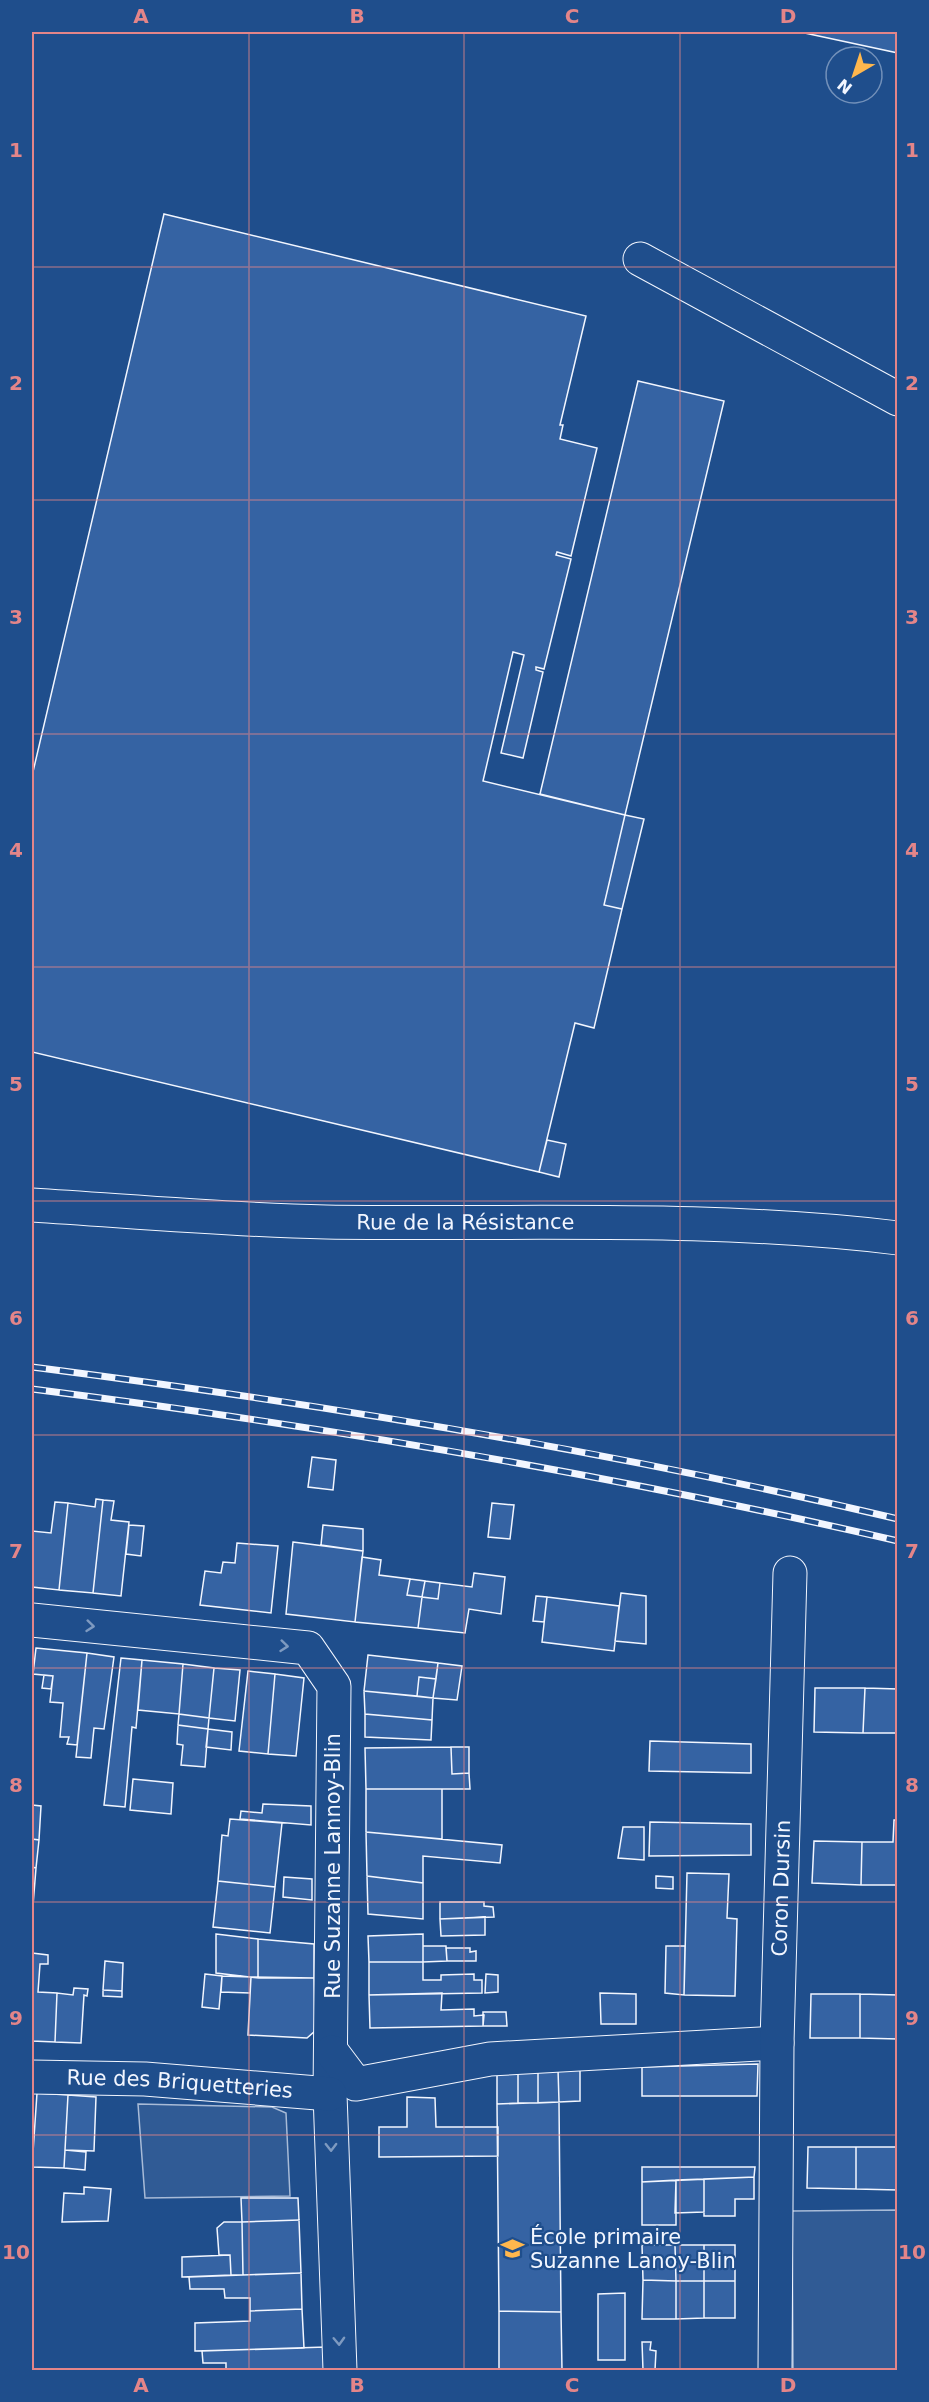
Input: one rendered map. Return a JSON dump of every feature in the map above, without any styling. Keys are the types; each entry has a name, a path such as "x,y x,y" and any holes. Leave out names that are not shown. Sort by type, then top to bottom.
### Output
{"street":[{"path":"640,259 897,399"},
{"name":"Rue de la Résistance","path":"32,1205 324,1222 603,1223 830,1230 897,1238"},
{"name":"Coron Dursin","path":"775,2370 777,2043 790,1573"},
{"name":"Rue Suzanne Lannoy-Blin","path":"32,1620 308,1648 334,1686 330,2094 340,2370"},
{"path":"332,2052 356,2084 490,2059 777,2043"},
{"name":"Rue des Briquetteries","path":"32,2077 145,2079 330,2094"}],"shaded area":[{"path":"138,2104 272,2107 286,2113 290,2196 145,2198"},
{"path":"897,2210 897,2369 793,2369 792,2211"}],"building":[{"path":"800,32 898,32 898,53 884,50 884,45 861,45"},
{"path":"164,214 586,316 560,425 563,425 560,439 597,448 571,556 557,552 556,555 571,559 544,669 536,667 536,670 543,672 523,758 501,753 524,655 513,652 483,781 625,815 604,905 622,909 594,1028 575,1023 539,1172 32,1052 32,776"},
{"path":"638,381 724,401 625,815 540,794"},
{"path":"625,815 644,819 622,909 604,905"},
{"path":"547,1140 566,1144 559,1177 539,1172"},
{"path":"312,1457 336,1460 333,1490 308,1487"},
{"path":"96,1499 103,1500 93,1593 59,1590 68,1503 95,1507"},
{"path":"103,1500 114,1501 111,1520 129,1522 121,1596 93,1593"},
{"path":"55,1502 68,1503 59,1590 32,1587 32,1531 51,1533"},
{"path":"492,1503 514,1505 510,1539 488,1537"},
{"path":"129,1525 144,1526 141,1556 126,1554"},
{"path":"323,1525 363,1529 363,1551 321,1545"},
{"path":"293,1542 363,1551 355,1622 286,1614"},
{"path":"237,1543 278,1546 271,1613 200,1605 205,1571 221,1573 223,1562 235,1563"},
{"path":"362,1557 381,1560 379,1575 410,1579 407,1595 422,1597 418,1628 355,1622"},
{"path":"474,1573 505,1577 501,1614 469,1609 465,1633 418,1628 422,1597 438,1599 440,1583 472,1587"},
{"path":"410,1579 425,1581 422,1597 407,1595"},
{"path":"425,1581 440,1583 438,1599 422,1597"},
{"path":"621,1593 646,1596 646,1644 615,1641"},
{"path":"536,1596 547,1597 544,1622 533,1621"},
{"path":"547,1597 619,1606 614,1651 542,1642"},
{"path":"36,1648 87,1653 77,1745 67,1744 69,1737 60,1737 63,1703 50,1702 53,1676 33,1674"},
{"path":"87,1653 114,1657 104,1729 94,1728 91,1758 76,1757"},
{"path":"368,1655 438,1663 436,1679 419,1677 417,1696 364,1691"},
{"path":"121,1658 142,1660 136,1728 132,1727 125,1807 104,1805"},
{"path":"142,1660 183,1664 179,1714 138,1710"},
{"path":"438,1663 462,1666 457,1700 433,1698"},
{"path":"183,1664 214,1668 209,1718 179,1714"},
{"path":"214,1668 240,1670 235,1721 209,1718"},
{"path":"248,1671 275,1674 268,1754 239,1751"},
{"path":"275,1674 304,1678 296,1756 268,1754"},
{"path":"44,1675 53,1676 51,1689 42,1688"},
{"path":"419,1677 436,1679 433,1698 417,1696"},
{"path":"815,1688 865,1688 863,1733 814,1732"},
{"path":"865,1688 898,1689 898,1733 863,1733"},
{"path":"364,1691 433,1698 432,1720 365,1714"},
{"path":"179,1714 209,1718 208,1729 178,1725"},
{"path":"365,1714 432,1720 431,1740 365,1737"},
{"path":"178,1725 208,1729 205,1767 181,1765 183,1745 177,1744"},
{"path":"208,1729 232,1732 231,1750 206,1747"},
{"path":"650,1741 751,1744 751,1773 649,1771"},
{"path":"451,1747 452,1774 469,1773 470,1789 366,1789 365,1748"},
{"path":"451,1747 469,1747 469,1773 452,1774"},
{"path":"133,1779 173,1783 171,1814 130,1810"},
{"path":"366,1789 442,1789 442,1839 366,1832"},
{"path":"263,1804 311,1806 311,1825 240,1819 241,1811 262,1813"},
{"path":"32,1805 41,1806 39,1840 32,1839"},
{"path":"230,1819 282,1823 275,1887 218,1881 222,1835 228,1836"},
{"path":"894,1820 898,1820 898,1885 861,1885 862,1842 893,1842"},
{"path":"650,1822 751,1824 751,1855 649,1856"},
{"path":"623,1827 644,1827 644,1860 618,1858"},
{"path":"366,1832 502,1845 500,1863 423,1856 423,1883 367,1876"},
{"path":"32,1839 39,1840 36,1868 32,1867"},
{"path":"814,1841 862,1842 861,1885 812,1883"},
{"path":"32,1867 36,1868 32,1918"},
{"path":"687,1873 729,1874 727,1918 737,1919 735,1996 684,1995"},
{"path":"367,1876 423,1883 423,1919 368,1914"},
{"path":"656,1876 673,1877 673,1889 656,1888"},
{"path":"284,1877 312,1879 312,1900 283,1897"},
{"path":"218,1881 275,1887 270,1933 213,1927"},
{"path":"440,1902 484,1902 484,1906 493,1907 494,1917 440,1919"},
{"path":"485,1917 485,1935 441,1936 440,1919"},
{"path":"216,1934 258,1939 258,1978 216,1973"},
{"path":"423,1934 423,1962 369,1962 368,1936"},
{"path":"258,1939 314,1944 314,1978 258,1978"},
{"path":"423,1946 446,1946 447,1961 423,1962"},
{"path":"666,1946 685,1946 684,1995 665,1993"},
{"path":"446,1948 470,1948 470,1952 476,1951 476,1961 447,1961"},
{"path":"32,1953 48,1955 48,1964 40,1964 38,1992 57,1993 55,2042 32,2041"},
{"path":"105,1961 123,1963 122,1991 103,1990"},
{"path":"369,1962 423,1962 423,1980 441,1980 441,1975 474,1974 474,1980 482,1980 482,1993 369,1995"},
{"path":"205,1974 222,1976 219,2009 202,2007"},
{"path":"486,1974 498,1975 498,1992 485,1993"},
{"path":"222,1976 251,1977 250,1993 221,1992"},
{"path":"251,1977 314,1978 315,2031 307,2038 248,2035"},
{"path":"74,1988 88,1989 87,1996 84,1995 81,2043 55,2042 57,1993 73,1995"},
{"path":"103,1990 122,1991 122,1997 103,1996"},
{"path":"442,1993 441,2010 474,2009 474,2016 484,2015 483,2026 370,2028 369,1995"},
{"path":"600,1993 636,1994 636,2024 601,2024"},
{"path":"811,1994 860,1994 860,2038 810,2038"},
{"path":"860,1994 898,1995 898,2039 860,2038"},
{"path":"483,2012 506,2012 507,2026 483,2026"},
{"path":"758,2064 757,2096 642,2096 642,2067"},
{"path":"580,2068 580,2101 559,2102 558,2069"},
{"path":"538,2069 558,2069 559,2102 538,2103"},
{"path":"538,2069 538,2103 518,2103 518,2070"},
{"path":"497,2070 518,2070 518,2103 497,2104"},
{"path":"37,2093 68,2095 64,2168 32,2167"},
{"path":"68,2095 96,2097 94,2151 65,2150"},
{"path":"407,2097 435,2098 436,2127 498,2127 498,2156 379,2157 379,2127 407,2127"},
{"path":"559,2102 561,2312 499,2311 497,2104"},
{"path":"808,2147 856,2147 856,2189 807,2188"},
{"path":"856,2147 898,2147 898,2190 856,2189"},
{"path":"65,2150 86,2152 85,2170 64,2168"},
{"path":"642,2167 755,2167 754,2177 642,2182"},
{"path":"754,2177 754,2199 735,2199 735,2216 704,2216 704,2179"},
{"path":"704,2179 704,2212 675,2213 676,2180"},
{"path":"676,2180 676,2225 642,2225 642,2182"},
{"path":"84,2187 111,2189 108,2221 62,2222 64,2193 84,2194"},
{"path":"241,2198 298,2198 299,2220 242,2222"},
{"path":"299,2220 301,2273 243,2275 242,2222"},
{"path":"224,2222 242,2222 243,2275 231,2275 230,2255 219,2255 217,2228"},
{"path":"642,2245 675,2245 676,2281 643,2280"},
{"path":"675,2245 704,2245 704,2281 676,2281"},
{"path":"704,2245 735,2245 735,2281 704,2281"},
{"path":"230,2255 231,2275 182,2277 182,2257"},
{"path":"301,2273 302,2309 250,2311 250,2298 225,2298 224,2289 190,2289 189,2277"},
{"path":"643,2280 676,2281 676,2319 642,2319"},
{"path":"676,2281 704,2281 704,2318 676,2319"},
{"path":"704,2281 735,2281 735,2318 704,2318"},
{"path":"625,2293 625,2360 598,2360 598,2294"},
{"path":"302,2309 304,2348 195,2351 195,2323 250,2321 250,2311"},
{"path":"499,2311 561,2312 562,2370 499,2370"},
{"path":"642,2342 651,2342 650,2350 656,2351 655,2370 643,2370"},
{"path":"326,2347 327,2370 226,2370 226,2363 203,2363 202,2351"}],"railway":[{"path":"32,1367 250,1397 467,1431 791,1494 898,1519"},
{"path":"32,1389 250,1419 467,1454 683,1495 898,1541"}],"place":[{"name":"École primaire Suzanne Lanoy-Blin","path":"512,2249"}]}
